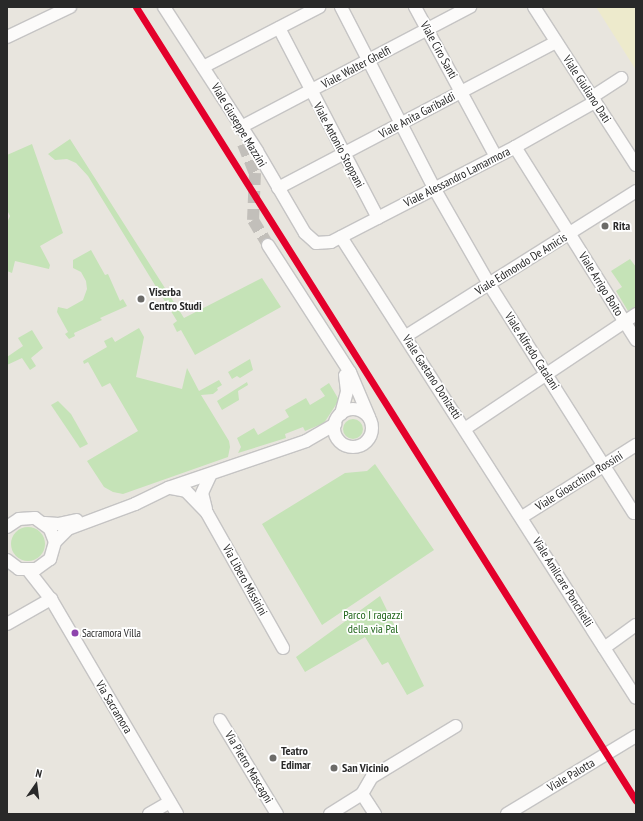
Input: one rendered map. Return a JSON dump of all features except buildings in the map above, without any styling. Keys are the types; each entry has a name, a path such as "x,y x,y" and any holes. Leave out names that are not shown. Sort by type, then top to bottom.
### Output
{"street":[{"name":"Viale Giuseppe Mazzini","path":"158,7 243,144"},
{"name":"Viale Giuseppe Mazzini","path":"164,7 242,127 305,232 316,242"},
{"name":"Viale Alfredo Catalani","path":"341,7 402,123 434,188 489,284 547,373 603,466 634,513"},
{"name":"Viale Ciro Santi","path":"415,7 426,30 462,91 496,157"},
{"name":"Viale Walter Ghelfi","path":"242,127 470,7"},
{"path":"7,37 68,8"},
{"path":"204,67 312,9"},
{"name":"Viale Giuliano Dati","path":"540,9 556,42 636,165"},
{"name":"Viale Antonio Stoppani","path":"279,28 378,218"},
{"name":"Viale Anita Garibaldi","path":"278,188 556,42"},
{"name":"Viale Alessandro Lamarmora","path":"316,242 323,244 341,237 515,147 594,100 621,78"},
{"name":"Viale Arrigo Boito","path":"515,147 636,340"},
{"name":"Viale Edmondo De Amicis","path":"406,336 636,191"},
{"name":"Viale Gaetano Donizetti","path":"341,237 466,428 522,517"},
{"path":"9,563 28,570 44,565 50,559 55,542 68,529 147,498 168,488 297,445 339,440 349,447 366,443 372,429 369,417 361,403 350,372 268,245"},
{"path":"466,428 636,314"},
{"path":"339,440 338,419 347,391 341,359"},
{"path":"297,445 353,409 369,417"},
{"name":"Viale Gioacchino Rossini","path":"522,517 636,445"},
{"name":"Via Libero Missirini","path":"210,474 202,493 207,512 283,648"},
{"name":"Via Libero Missirini","path":"168,488 186,491 207,512"},
{"path":"7,514 19,518 35,518 45,523 64,523 147,498"},
{"name":"Viale Amilcare Ponchielli","path":"522,517 636,698"},
{"path":"7,527 19,518"},
{"path":"45,523 55,542"},
{"name":"Via Sacramora","path":"44,565 51,599"},
{"name":"Via Sacramora","path":"28,570 51,599 177,814"},
{"path":"7,624 51,599"},
{"path":"604,648 636,625"},
{"name":"Via Pietro Mascagni","path":"220,720 277,814"},
{"path":"330,814 362,794 372,777 456,726"},
{"name":"Viale Palotta","path":"507,814 636,736"},
{"path":"362,794 375,814"},
{"path":"149,814 170,802"}],"green space":[{"path":"70,139 184,318 262,278 281,307 195,355 181,330 177,332 173,324 177,321 88,176 76,163 67,159 55,160 48,154"},
{"path":"32,144 63,233 40,246 50,265 49,269 15,261 12,273 7,271 7,223 10,216 7,210 7,155"},
{"path":"91,250 105,275 108,274 120,301 123,299 127,306 100,318 102,320 74,333 75,336 69,339 65,334 68,332 57,312 58,307 67,309 83,300 87,289 86,281 81,272 73,268 73,260"},
{"path":"630,259 636,267 636,306 628,311 616,291 622,287 611,271"},
{"path":"139,328 144,337 136,377 182,389 187,368 199,391 219,380 222,385 217,388 218,390 213,394 201,395 229,441 230,447 228,457 123,494 113,492 104,487 87,461 138,431 110,383 102,387 88,362 84,364 83,361 107,347 104,341 112,337 115,342"},
{"path":"32,330 43,348 31,358 36,366 30,370 22,358 7,365 7,357 23,346 18,338"},
{"path":"250,359 253,370 240,378 237,376 232,379 228,372"},
{"path":"247,382 248,385 238,391 239,400 222,410 217,401"},
{"path":"329,383 339,400 324,423 305,431 303,427 285,434 286,438 238,453 241,447 237,438 254,428 258,435 289,417 285,410 306,398 310,405 325,396 320,389"},
{"path":"58,401 71,414 88,444 80,448 51,405"},
{"path":"353,419 360,422 363,429 360,436 353,439 346,436 343,429 346,422"},
{"path":"375,464 434,550 322,625 262,524 345,473 367,471"},
{"path":"28,527 40,532 45,544 40,556 28,561 16,556 11,544 16,532"},
{"name":"Parco I ragazzi della via Pal","path":"380,596 424,686 407,695 388,662 382,665 365,637 305,672 296,657"}],"sand":[{"path":"596,7 636,7 636,70"}],"tunnel":[{"path":"243,144 255,173 253,220 268,245"}],"transit line":[{"path":"136,7 636,801"}],"place":[{"name":"Rita","path":"605,226"},
{"name":"Viserba Centro Studi","path":"141,299"},
{"name":"Sacramora Villa","path":"75,633"},
{"name":"Teatro Edimar","path":"273,758"},
{"name":"San Vicinio","path":"334,768"}]}
